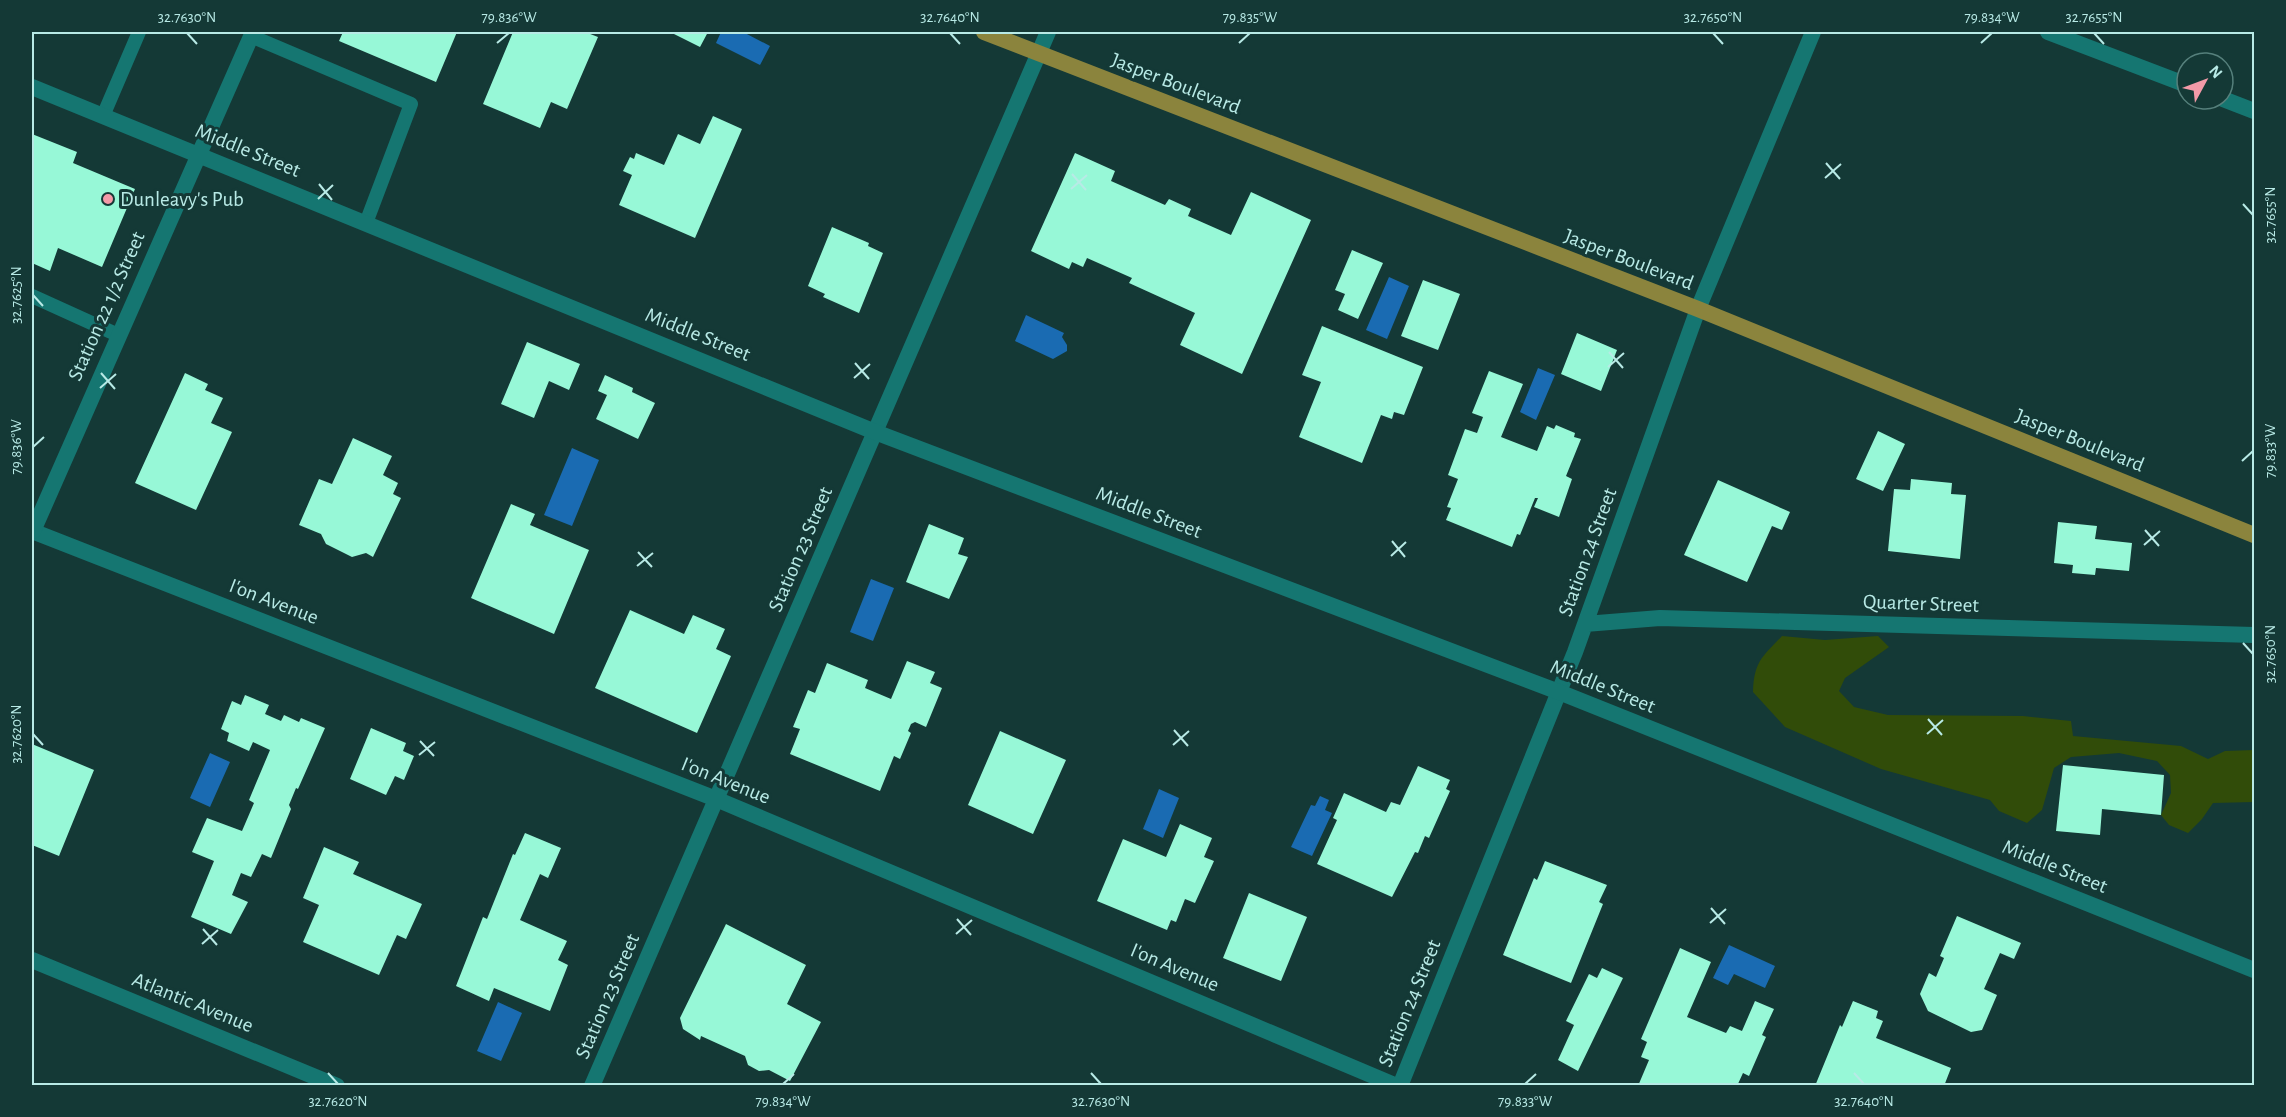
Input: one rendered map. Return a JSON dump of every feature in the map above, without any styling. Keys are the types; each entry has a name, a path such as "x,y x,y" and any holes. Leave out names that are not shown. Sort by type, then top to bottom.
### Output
{"main road":[{"name":"Jasper Boulevard","path":"984,32 1698,309 2254,535"}],"street":[{"name":"Station 23 Street","path":"592,1086 1048,32"},
{"name":"Station 24 Street","path":"1399,1086 1586,624 1698,309 1813,32"},
{"path":"2048,32 2175,80"},
{"name":"Station 22 1/2 Street","path":"32,532 252,34"},
{"name":"Middle Street","path":"32,87 875,432 1559,692 2254,970"},
{"path":"2235,104 2254,111"},
{"name":"I'on Avenue","path":"32,532 716,799 1399,1086"},
{"name":"Quarter Street","path":"1586,624 1660,618 2254,635"},
{"name":"Atlantic Avenue","path":"32,960 337,1086"}],"lane":[{"path":"103,116 139,32"},
{"path":"252,34 411,104 366,223"},
{"path":"32,296 118,335"}],"green space":[{"path":"1782,636 1825,640 1878,636 1889,647 1845,678 1839,691 1854,707 1888,715 2023,716 2071,721 2073,736 2181,746 2208,759 2225,751 2254,750 2254,802 2213,803 2188,833 2169,825 2161,815 2171,793 2170,775 2157,761 2119,753 2071,757 2054,768 2042,810 2027,823 1999,811 1990,800 1881,769 1785,727 1753,692 1755,674 1760,661"}],"water":[{"path":"721,32 743,32 770,46 760,65 716,43"},
{"path":"1389,277 1409,286 1387,339 1366,330"},
{"path":"1026,315 1064,333 1062,337 1067,345 1067,351 1053,359 1015,341"},
{"path":"1538,368 1555,375 1536,420 1520,412"},
{"path":"572,448 599,460 572,526 544,515"},
{"path":"871,579 894,588 873,641 850,632"},
{"path":"210,753 230,762 210,807 190,798"},
{"path":"1159,789 1179,798 1163,838 1143,829"},
{"path":"1320,796 1329,800 1325,810 1332,813 1312,856 1291,847 1311,805 1315,806"},
{"path":"1729,945 1775,966 1765,988 1734,974 1728,985 1713,978"},
{"path":"498,1002 522,1013 501,1061 477,1051"}],"building":[{"path":"343,32 457,32 436,82 339,41"},
{"path":"513,32 585,32 598,37 567,109 551,102 540,128 483,104"},
{"path":"670,32 708,32 700,47"},
{"path":"713,116 742,129 695,238 619,205 632,175 623,171 630,157 634,159 636,153 664,165 678,134 700,144"},
{"path":"32,134 77,152 73,163 135,189 102,267 58,248 50,271 32,263"},
{"path":"1075,153 1115,171 1111,181 1165,205 1169,199 1191,209 1188,216 1231,235 1251,192 1311,220 1242,374 1180,345 1195,313 1129,283 1132,278 1087,258 1083,267 1072,262 1069,269 1031,251"},
{"path":"832,227 869,243 868,246 883,253 859,313 823,297 825,294 808,286"},
{"path":"1352,250 1383,263 1358,319 1338,310 1345,294 1335,290"},
{"path":"1423,280 1460,294 1438,350 1401,336"},
{"path":"1322,326 1423,367 1404,415 1394,412 1392,419 1381,415 1362,463 1299,437 1321,382 1302,375"},
{"path":"1577,333 1617,350 1601,391 1561,374"},
{"path":"527,342 580,364 569,390 549,381 534,418 501,404"},
{"path":"1489,371 1523,384 1501,437 1537,451 1547,426 1554,429 1556,425 1575,433 1574,437 1581,439 1566,476 1572,479 1559,517 1534,507 1538,498 1535,498 1520,535 1517,534 1512,547 1446,520 1451,508 1447,507 1458,479 1448,475 1465,429 1477,433 1483,417 1472,413"},
{"path":"185,373 208,384 205,390 223,398 211,423 232,432 196,510 135,483"},
{"path":"605,375 633,388 632,392 655,403 638,439 596,419 607,395 598,391"},
{"path":"1878,431 1905,444 1883,491 1856,479"},
{"path":"353,438 392,456 383,475 398,483 393,494 401,498 373,557 366,553 352,557 326,544 321,534 299,525 319,479 332,484"},
{"path":"1911,479 1952,483 1951,494 1966,495 1960,559 1888,551 1894,489 1910,490"},
{"path":"1718,480 1790,512 1782,530 1772,526 1747,582 1684,555"},
{"path":"511,504 535,514 530,525 589,550 554,634 471,598"},
{"path":"2058,522 2097,526 2095,539 2132,543 2129,571 2096,568 2095,575 2072,573 2073,565 2054,563"},
{"path":"929,524 964,538 958,554 968,557 949,599 906,582"},
{"path":"630,610 684,634 693,615 725,629 716,649 731,656 697,733 595,688"},
{"path":"907,661 935,672 930,683 942,688 926,727 915,722 911,724 908,731 911,733 900,759 894,756 880,791 790,754 800,729 793,727 808,690 815,693 827,663 868,680 865,688 891,699"},
{"path":"245,695 269,705 265,714 281,721 284,715 299,722 301,718 325,728 298,789 296,788 289,805 291,809 271,858 262,854 251,877 241,873 232,895 248,902 231,934 191,917 214,861 192,852 207,818 242,831 254,803 249,800 270,750 253,742 249,751 227,741 229,733 221,729 232,701 241,705"},
{"path":"371,728 406,743 403,751 414,756 404,780 395,776 386,795 350,779"},
{"path":"1000,731 1066,760 1033,834 968,805"},
{"path":"32,744 94,770 59,856 32,845"},
{"path":"2063,765 2164,775 2161,815 2102,809 2100,835 2056,831"},
{"path":"1418,766 1450,780 1446,789 1450,791 1429,838 1425,836 1418,853 1415,852 1392,897 1317,864 1337,820 1333,818 1344,793 1386,812 1391,802 1400,805"},
{"path":"1180,824 1212,838 1204,857 1214,861 1195,903 1185,899 1176,922 1171,920 1167,930 1097,901 1123,839 1166,857"},
{"path":"525,833 561,848 548,878 540,874 520,920 567,941 558,960 568,965 550,1011 494,988 489,1001 456,986 483,917 487,919 513,854 515,855"},
{"path":"324,847 359,862 353,874 422,904 406,939 397,935 379,975 303,942 319,905 303,898"},
{"path":"1545,861 1607,885 1599,902 1603,904 1571,983 1503,955 1534,878 1537,880"},
{"path":"1249,893 1307,917 1281,981 1223,958"},
{"path":"1957,916 2021,943 2014,959 2000,953 1984,989 1997,995 1982,1030 1971,1032 1928,1011 1920,994 1929,973 1936,977 1944,958 1940,956"},
{"path":"726,924 806,965 787,1004 821,1022 790,1081 769,1070 759,1071 748,1065 745,1056 701,1036 700,1040 683,1029 680,1018"},
{"path":"1680,948 1711,962 1687,1017 1726,1033 1730,1026 1742,1031 1755,1001 1774,1009 1762,1035 1766,1037 1749,1076 1743,1073 1737,1086 1638,1086 1649,1060 1641,1057 1647,1042 1641,1039"},
{"path":"1602,968 1623,978 1578,1071 1558,1060 1574,1025 1566,1021 1589,974 1597,978"},
{"path":"1853,1001 1878,1011 1876,1018 1883,1021 1876,1038 1951,1068 1944,1086 1815,1086 1840,1025 1842,1027"}],"place":[{"name":"Dunleavy's Pub","path":"108,199"}]}
